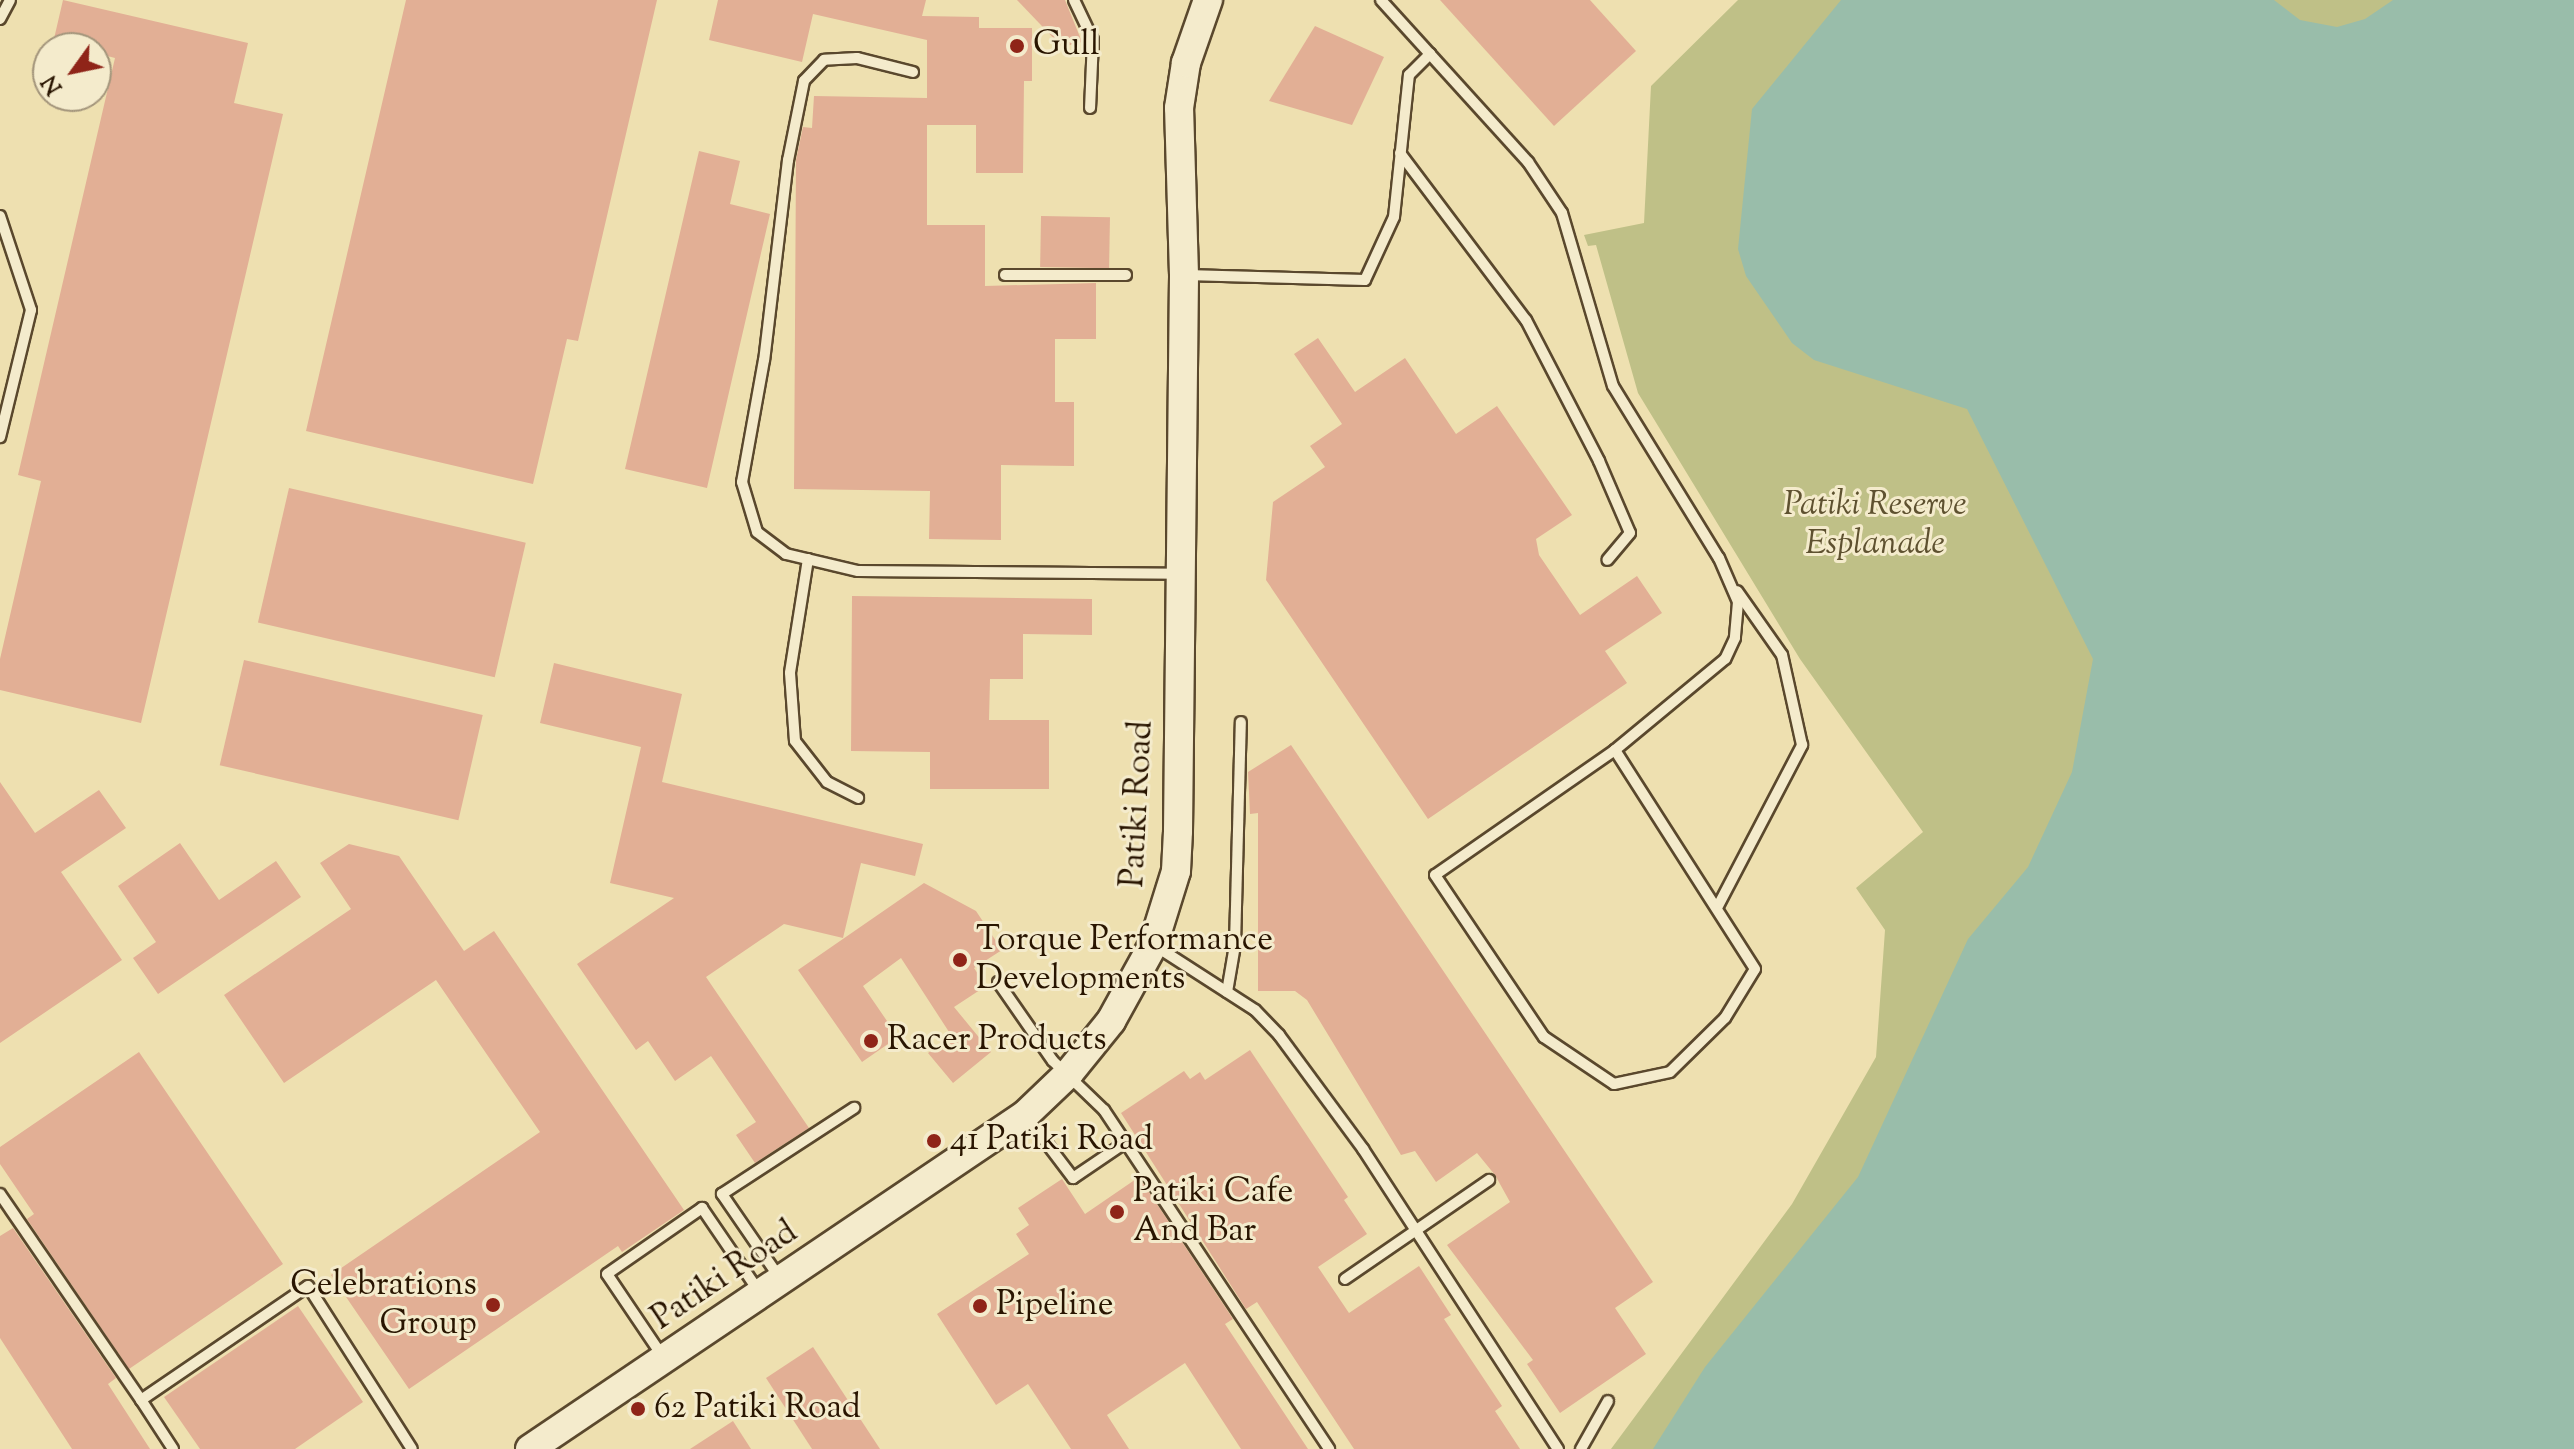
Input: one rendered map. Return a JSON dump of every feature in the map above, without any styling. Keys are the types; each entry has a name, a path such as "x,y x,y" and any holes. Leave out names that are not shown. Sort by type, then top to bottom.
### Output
{"main road":[{"name":"Patiki Road","path":"1188,0 1193,47"},
{"name":"Patiki Road","path":"530,1449 1025,1115 1069,1073 1111,1021 1153,945 1176,871 1184,275 1179,108 1208,0"}],"lane":[{"path":"0,19 10,0"},
{"path":"1074,0 1093,40 1090,108"},
{"path":"1381,0 1528,162 1562,213 1613,386 1732,582 1782,655 1802,745 1718,906"},
{"path":"1184,275 1365,280 1394,217 1409,75 1430,54"},
{"path":"913,72 857,58 824,60 804,81 788,160 764,360 742,482 757,532 786,554 858,571 1181,574"},
{"path":"1400,153 1526,320 1599,461 1630,533 1607,560"},
{"path":"0,216 31,310 0,437"},
{"path":"1005,275 1126,275"},
{"path":"808,559 790,673 795,741 827,782 858,798"},
{"path":"1615,750 1718,906 1755,969 1725,1018 1670,1072 1614,1084 1544,1037 1435,875 1615,750 1725,659 1739,619 1732,582"},
{"path":"1227,992 1235,945 1241,722"},
{"path":"1153,945 1255,1010 1279,1035 1416,1230 1558,1449"},
{"path":"998,982 1053,1061 1069,1073 1104,1110 1329,1449"},
{"path":"771,1288 722,1194 854,1108"},
{"path":"1025,1115 1073,1178 1126,1142"},
{"path":"1345,1279 1489,1180"},
{"path":"0,1194 173,1449"},
{"path":"665,1359 607,1274 702,1208 771,1288"},
{"path":"141,1400 308,1286 412,1449"},
{"path":"1581,1449 1608,1401"}],"green space":[{"name":"Patiki Reserve Esplanade","path":"1738,0 2574,0 2574,1449 1611,1449 1792,1204 1876,1057 1885,930 1856,888 1923,832 1800,659 1638,393 1596,245 1588,246 1584,235 1644,223 1651,86"}],"shaded area":[{"path":"1841,0 2274,0 2300,20 2337,27 2365,19 2393,0 2574,0 2574,1449 1653,1449 1705,1367 1858,1177 1968,939 2028,867 2072,772 2093,659 1967,409 1814,360 1792,343 1746,276 1738,249 1752,109"}],"building":[{"path":"63,0 248,43 234,103 283,114 141,723 0,690 0,659 41,481 18,475 102,112 112,112 115,58 112,57 112,32 56,32"},
{"path":"406,0 657,0 578,341 567,339 533,484 306,431"},
{"path":"718,0 926,0 922,16 979,17 979,28 1032,28 1032,81 1024,81 1023,173 976,173 976,125 927,125 927,225 985,225 985,286 1096,283 1096,339 1055,339 1055,402 1074,402 1074,466 1001,465 1001,540 929,539 930,491 794,489 796,160 803,127 812,128 814,96 927,98 927,40 813,14 802,62 709,40"},
{"path":"1017,0 1065,0 1082,42 1062,47"},
{"path":"1440,0 1590,0 1636,51 1554,126"},
{"path":"1315,26 1384,57 1352,125 1269,101"},
{"path":"699,151 740,161 730,204 770,214 707,488 625,469"},
{"path":"1041,216 1110,217 1109,268 1040,267"},
{"path":"1318,338 1355,392 1405,358 1456,434 1497,406 1572,515 1536,539 1539,555 1580,615 1637,576 1662,613 1605,651 1627,683 1428,819 1266,580 1273,502 1325,467 1310,446 1342,424 1294,354"},
{"path":"289,488 526,543 495,677 258,622"},
{"path":"852,596 1092,599 1092,635 1023,634 1023,679 990,679 989,720 1049,720 1049,789 930,789 930,752 851,751"},
{"path":"244,660 483,715 458,820 220,765"},
{"path":"554,663 682,694 662,782 923,844 915,876 861,863 843,938 784,924 706,977 809,1128 755,1163 736,1135 756,1122 711,1056 675,1081 648,1041 636,1050 577,964 674,898 610,883 641,747 540,723"},
{"path":"1291,745 1653,1282 1615,1308 1646,1354 1560,1413 1527,1364 1533,1360 1447,1245 1510,1202 1495,1175 1477,1153 1436,1182 1415,1151 1401,1155 1307,1000 1295,991 1258,991 1258,813 1250,814 1248,772"},
{"path":"0,782 35,833 99,790 126,828 61,872 122,960 0,1043"},
{"path":"180,843 219,900 276,861 301,897 158,994 133,958 156,942 118,886"},
{"path":"349,844 399,856 464,951 494,931 684,1210 622,1252 618,1246 409,1389 331,1275 540,1132 436,980 284,1083 224,995 351,909 320,863"},
{"path":"924,883 976,911 1002,950 974,968 986,986 954,1007 991,1052 953,1083 928,1053 951,1035 901,958 863,986 898,1037 862,1062 798,970"},
{"path":"1250,1050 1348,1197 1344,1200 1367,1234 1318,1267 1349,1313 1419,1266 1451,1315 1444,1319 1502,1406 1495,1411 1520,1449 1354,1449 1257,1302 1246,1309 1121,1113 1184,1071 1190,1079 1200,1072 1205,1080"},
{"path":"139,1052 283,1264 129,1369 27,1219 34,1214 0,1164 0,1147"},
{"path":"1139,1177 1233,1319 1225,1324 1308,1449 1241,1449 1185,1363 1107,1415 1129,1449 1071,1449 1028,1384 996,1405 937,1314 1029,1254 1016,1234 1029,1225 1018,1208 1062,1179 1085,1214"},
{"path":"13,1228 116,1378 108,1384 150,1449 72,1449 0,1338 0,1236"},
{"path":"298,1306 363,1402 295,1449 200,1449 164,1397"},
{"path":"813,1347 880,1449 812,1449 766,1378"},
{"path":"733,1421 751,1449 690,1449"}],"place":[{"name":"Gull","path":"1017,46"},
{"name":"Torque Performance Developments","path":"960,960"},
{"name":"Racer Products","path":"871,1041"},
{"name":"41 Patiki Road","path":"934,1141"},
{"name":"Patiki Cafe And Bar","path":"1117,1212"},
{"name":"Celebrations Group","path":"493,1305"},
{"name":"Pipeline","path":"980,1306"},
{"name":"62 Patiki Road","path":"638,1409"}]}
